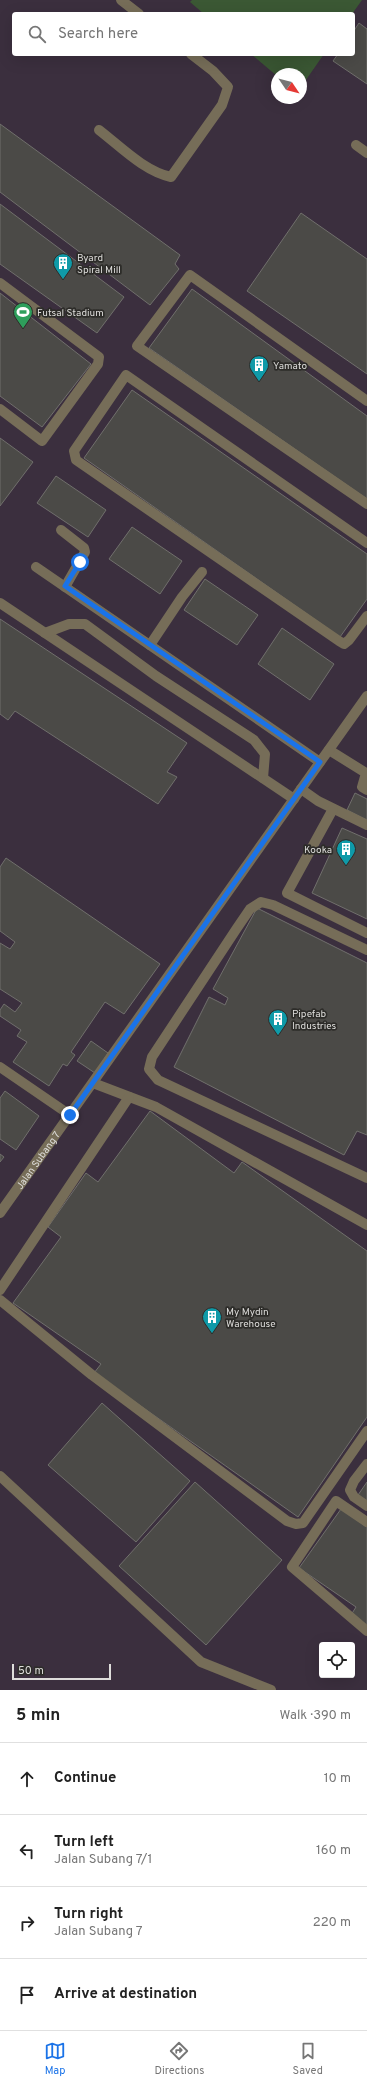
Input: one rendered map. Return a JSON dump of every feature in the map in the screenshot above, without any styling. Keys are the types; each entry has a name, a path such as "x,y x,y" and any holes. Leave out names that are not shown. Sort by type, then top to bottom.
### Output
{"street":[{"path":"121,0 136,12"},
{"path":"100,130 145,166 160,174 172,177 222,105 228,87 213,71 194,56"},
{"path":"356,145 367,153"},
{"path":"367,401 190,275 137,346 367,504"},
{"path":"0,283 99,357 98,364 42,441 0,409"},
{"path":"367,543 126,375 74,451 76,460 344,644 349,640 367,616"},
{"path":"61,530 84,548 80,562 65,586"},
{"path":"36,567 320,762"},
{"path":"150,645 182,597 202,572"},
{"path":"0,603 294,799"},
{"path":"45,633 69,624 85,624 156,676 254,740 265,754 263,778"},
{"name":"Jalan Subang 7","path":"0,1213 367,696"},
{"path":"328,750 366,773 362,787 367,790"},
{"path":"301,789 333,808 367,825"},
{"path":"333,808 287,893 367,933"},
{"path":"367,950 273,906 261,902 250,909 237,928 152,1057 148,1070 158,1080 367,1178"},
{"path":"0,1067 70,1115"},
{"path":"92,1083 156,1107 367,1225"},
{"path":"0,1290 129,1097"},
{"path":"0,1300 92,1375 287,1521 296,1524 303,1523 367,1430"},
{"path":"367,1464 354,1481 350,1490 354,1497 367,1506"},
{"path":"0,1476 201,1662 270,1690"},
{"path":"367,1522 336,1501 292,1567 367,1630"}],"shaded area":[{"path":"0,0 367,0 367,1690 0,1690"}],"green space":[{"path":"192,0 362,0 353,12 202,12 190,2"},
{"path":"253,56 323,56 307,78 307,68 271,68 271,71"}],"building":[{"path":"359,23 367,29 367,84 333,61 337,56 355,56 355,29"},
{"path":"0,124 180,255 175,264 179,269 150,305 0,192"},
{"name":"Byard Spiral Mill","path":"0,204 124,297 97,333 0,264"},
{"path":"301,213 367,259 367,374 247,291"},
{"name":"Yamato","path":"192,289 367,416 367,499 149,348"},
{"name":"Futsal Stadium","path":"0,293 91,364 42,427 0,396"},
{"path":"132,390 367,554 367,599 340,637 84,458"},
{"path":"0,438 33,462 0,506"},
{"path":"56,476 106,510 88,537 37,503"},
{"path":"132,527 182,561 160,594 109,559"},
{"path":"205,579 258,615 237,645 184,610"},
{"path":"0,619 187,743 167,772 177,777 158,804 15,711 8,720 0,714"},
{"path":"282,628 334,664 310,700 258,664"},
{"path":"355,793 367,799 367,820 347,810"},
{"name":"Kooka","path":"342,828 367,839 367,919 312,893"},
{"path":"6,858 160,964 124,1014 105,1002 71,1052 75,1055 67,1066 63,1064 49,1086 13,1062 27,1042 17,1036 21,1030 0,1016 0,1010 4,1004 15,1012 22,1003 0,989 0,943 10,949 15,942 0,931 0,867"},
{"name":"Pipefab Industries","path":"257,908 367,963 367,1135 357,1131 344,1155 174,1067 209,997 225,1005 228,998 213,989"},
{"path":"91,1041 108,1053 95,1073 77,1061"},
{"path":"5,1091 39,1116 16,1150 0,1139 0,1098"},
{"name":"My Mydin Warehouse","path":"150,1111 234,1173 242,1162 367,1251 367,1417 298,1517 94,1373 101,1364 13,1303 61,1237 48,1227 86,1173 98,1182"},
{"path":"0,1154 4,1157 0,1162"},
{"path":"102,1403 190,1481 136,1542 48,1465"},
{"path":"195,1482 282,1560 206,1645 119,1566"},
{"path":"367,1482 367,1502 358,1495"},
{"path":"341,1509 367,1527 367,1626 351,1615 356,1607 299,1568"}],"place":[{"name":"Byard Spiral Mill","path":"63,280"},
{"name":"Futsal Stadium","path":"23,329"},
{"name":"Yamato","path":"259,382"},
{"name":"Kooka","path":"346,866"},
{"name":"Pipefab Industries","path":"278,1036"},
{"name":"My Mydin Warehouse","path":"212,1334"}],"route":[{"path":"70,1115 320,762 65,586 80,562"}]}
